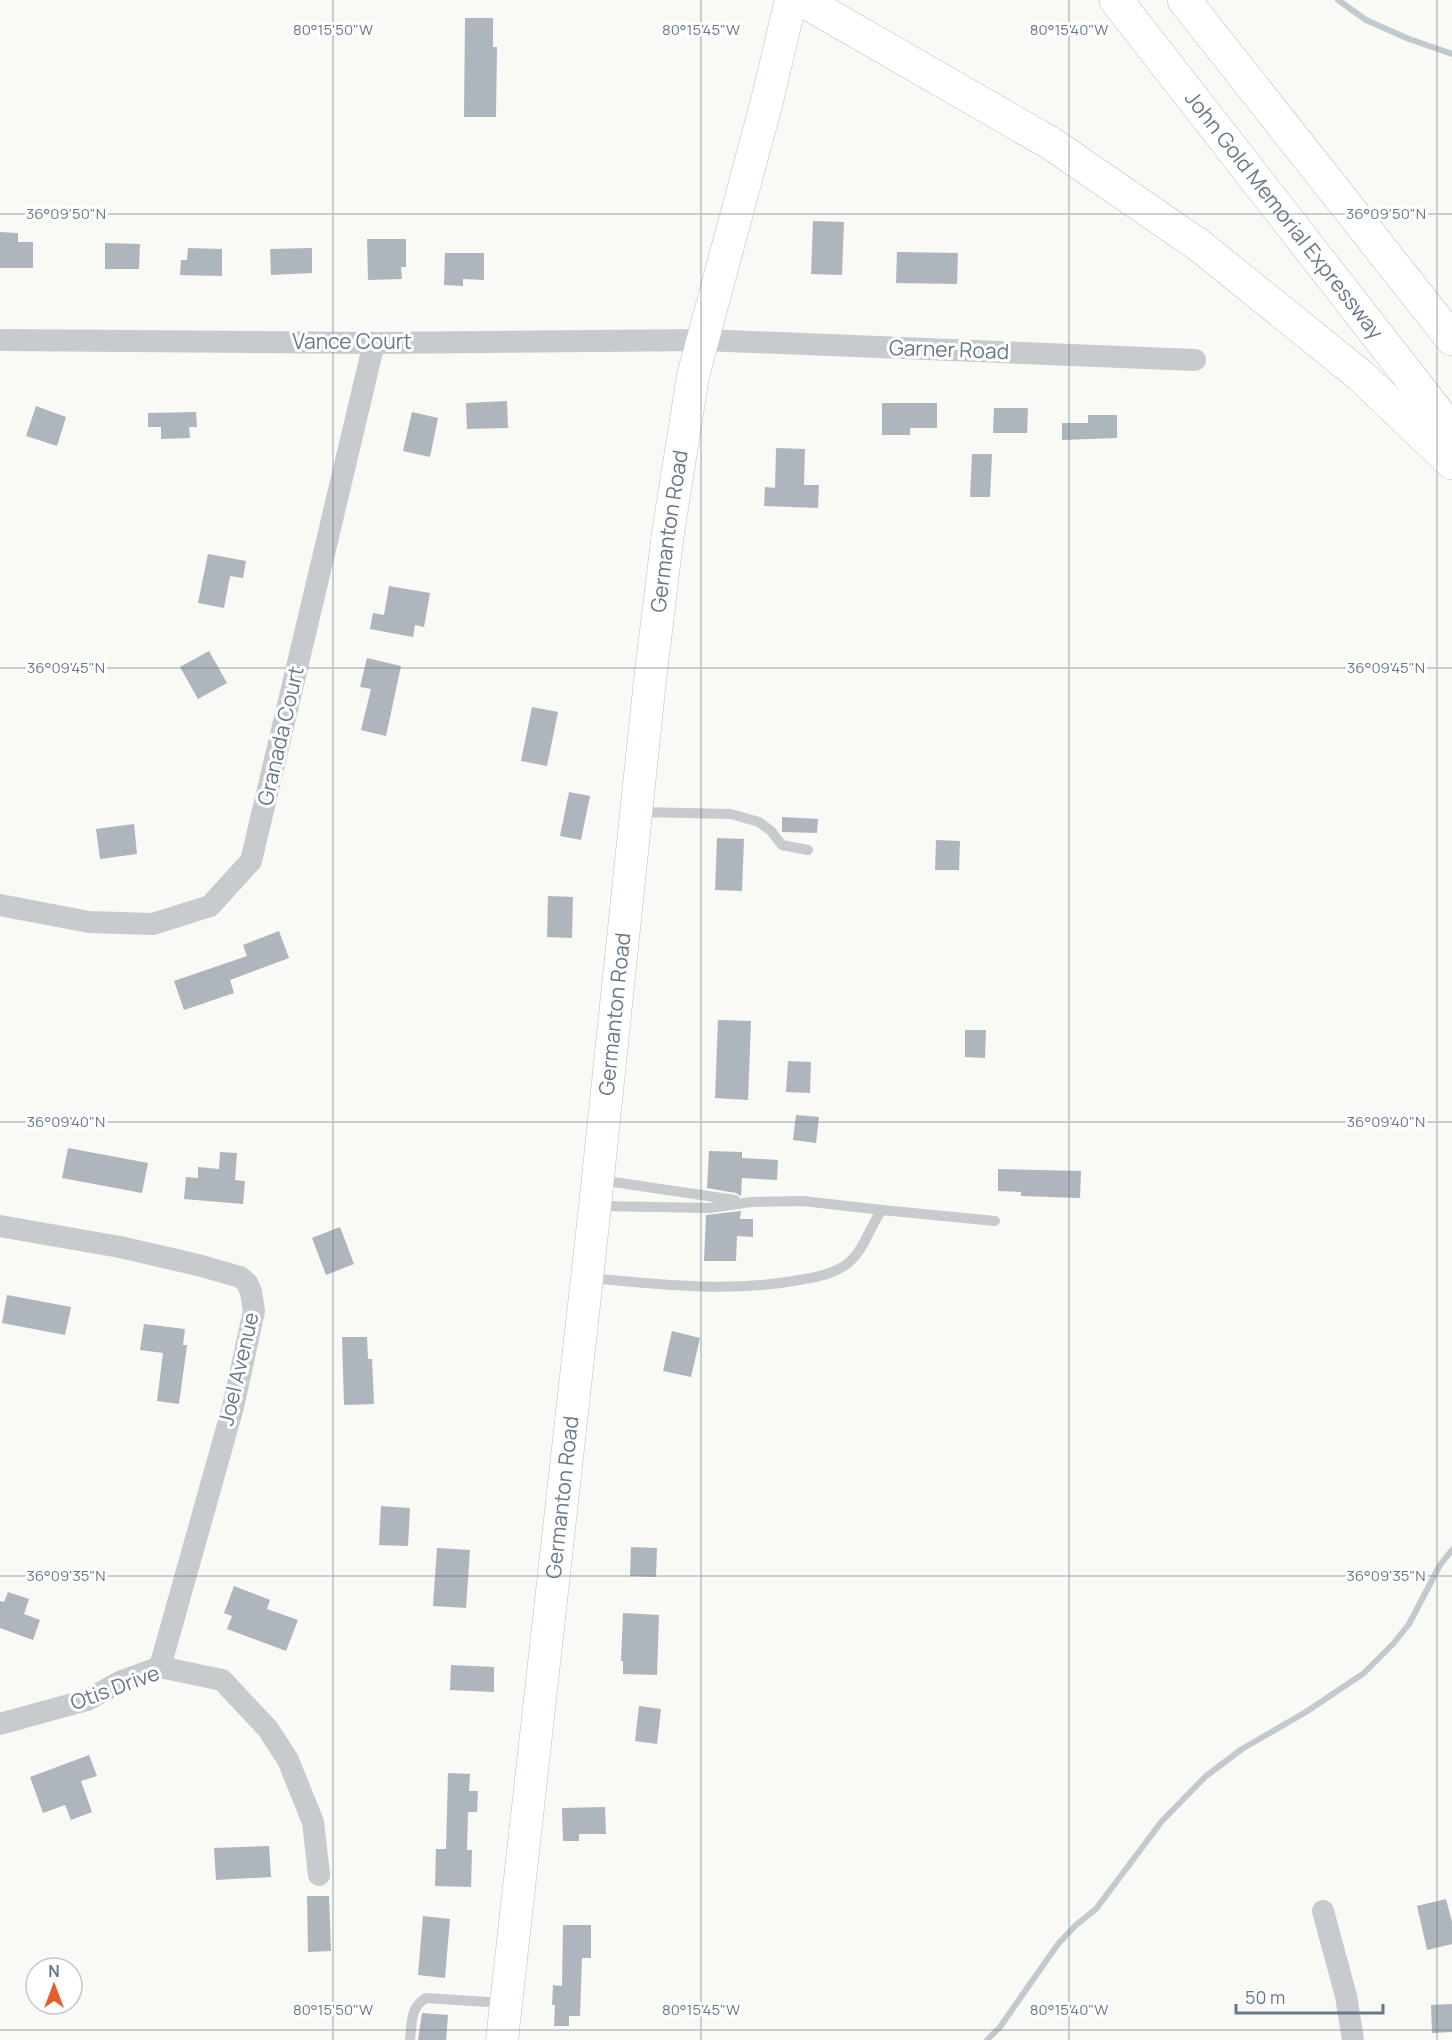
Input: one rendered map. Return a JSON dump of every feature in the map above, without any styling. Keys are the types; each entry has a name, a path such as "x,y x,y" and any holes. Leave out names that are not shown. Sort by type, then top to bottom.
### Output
{"highway":[{"path":"802,0 1052,144 1200,246 1361,376 1452,463"},
{"name":"John Gold Memorial Expressway","path":"1116,0 1452,430"},
{"path":"1184,0 1452,339"}],"main road":[{"name":"Germanton Road","path":"502,2040 668,533 693,376 766,105 791,0"}],"street":[{"name":"Vance Court","path":"0,340 374,343 704,340"},
{"name":"Garner Road","path":"704,340 1195,360"},
{"name":"Granada Court","path":"0,905 89,922 153,924 210,906 251,861 374,343"},
{"name":"Joel Avenue","path":"0,1226 120,1247 198,1265 240,1277 247,1283 251,1292 254,1311 233,1407 160,1667"},
{"name":"Otis Drive","path":"0,1723 87,1700 122,1681 160,1667 222,1680 268,1729 288,1760 313,1822 319,1875"},
{"path":"1323,1911 1346,1996 1353,2040"}],"lane":[{"path":"636,812 731,814 759,822 771,831 782,845 808,850"},
{"path":"595,1193 710,1208 750,1202"},
{"path":"595,1193 750,1202 803,1201 995,1221"},
{"path":"586,1278 686,1286 749,1287 782,1284 819,1276 845,1266 861,1248 874,1220 882,1209"},
{"path":"410,2040 413,2009 418,2002 426,1998 506,2003"}],"building":[{"path":"465,18 493,18 493,47 497,47 496,117 464,117"},
{"path":"813,221 844,222 842,275 811,274"},
{"path":"0,232 18,233 18,242 33,242 33,268 0,268"},
{"path":"367,239 406,239 406,267 401,267 402,279 368,280"},
{"path":"105,243 140,244 139,269 105,269"},
{"path":"188,248 222,249 222,276 180,275 181,260 187,260"},
{"path":"312,248 312,273 271,275 270,249"},
{"path":"897,252 958,253 957,284 896,283"},
{"path":"445,253 484,253 484,280 463,279 463,286 444,285"},
{"path":"507,401 508,428 467,429 466,403"},
{"path":"882,403 937,403 937,428 910,428 910,435 882,435"},
{"path":"36,406 66,417 57,446 26,436"},
{"path":"994,408 1028,408 1027,433 993,433"},
{"path":"196,412 197,427 189,427 190,438 161,439 161,427 148,427 148,413"},
{"path":"412,412 438,418 430,457 403,451"},
{"path":"1088,415 1117,415 1117,438 1062,440 1062,423 1088,423"},
{"path":"776,448 805,449 804,485 819,485 818,508 764,506 765,487 775,488"},
{"path":"972,454 992,454 990,497 970,497"},
{"path":"208,554 246,561 243,578 230,576 224,608 198,603"},
{"path":"389,586 430,593 424,627 415,625 413,637 370,629 373,613 384,615"},
{"path":"209,651 227,683 198,699 180,667"},
{"path":"367,658 401,666 386,736 361,730 371,689 360,687"},
{"path":"532,707 558,712 547,766 521,761"},
{"path":"569,792 590,796 581,840 560,836"},
{"path":"782,817 818,819 817,833 782,832"},
{"path":"134,824 137,854 100,859 96,829"},
{"path":"717,838 744,839 742,891 715,890"},
{"path":"936,840 960,841 959,870 935,870"},
{"path":"548,896 573,897 572,938 547,937"},
{"path":"279,931 289,958 230,980 234,993 184,1010 174,981 247,956 243,945"},
{"path":"718,1020 751,1021 748,1100 715,1098"},
{"path":"965,1030 986,1030 985,1058 965,1057"},
{"path":"788,1061 811,1062 810,1093 786,1092"},
{"path":"796,1115 819,1117 816,1143 793,1140"},
{"path":"68,1148 148,1163 142,1193 62,1178"},
{"path":"709,1151 742,1152 742,1158 778,1160 777,1180 742,1178 741,1196 707,1188"},
{"path":"220,1152 237,1153 235,1180 245,1181 243,1204 184,1199 186,1177 198,1178 198,1167 219,1169"},
{"path":"998,1169 1081,1171 1080,1198 1021,1196 1021,1192 998,1191"},
{"path":"741,1211 740,1219 753,1219 753,1237 737,1236 736,1261 704,1261 706,1215"},
{"path":"340,1227 354,1264 326,1275 312,1238"},
{"path":"7,1295 71,1307 65,1335 2,1323"},
{"path":"144,1324 185,1329 183,1345 187,1345 179,1404 157,1401 163,1353 140,1350"},
{"path":"672,1331 700,1338 691,1377 663,1371"},
{"path":"342,1337 367,1337 368,1359 372,1359 374,1404 344,1405"},
{"path":"381,1506 410,1508 408,1546 379,1545"},
{"path":"631,1547 657,1548 656,1577 630,1576"},
{"path":"437,1548 470,1550 466,1608 433,1606"},
{"path":"234,1586 270,1600 267,1609 298,1620 286,1651 227,1629 232,1616 224,1613"},
{"path":"8,1592 29,1599 24,1614 40,1620 33,1640 0,1628 0,1601 4,1602"},
{"path":"623,1613 659,1615 657,1675 623,1674 623,1661 621,1661"},
{"path":"451,1665 494,1667 494,1692 450,1690"},
{"path":"639,1706 661,1709 657,1744 635,1741"},
{"path":"89,1755 97,1776 81,1781 92,1812 71,1820 65,1805 43,1813 30,1777"},
{"path":"448,1773 470,1774 469,1791 478,1791 477,1812 468,1812 467,1850 472,1850 471,1887 435,1886 436,1849 446,1849"},
{"path":"605,1807 606,1834 579,1834 579,1841 563,1841 562,1808"},
{"path":"269,1846 271,1877 216,1880 214,1848"},
{"path":"307,1896 329,1896 331,1951 308,1952"},
{"path":"1446,1899 1452,1922 1452,1944 1427,1950 1417,1906"},
{"path":"423,1916 450,1919 445,1978 418,1975"},
{"path":"563,1925 591,1925 591,1958 582,1958 580,2016 569,2016 569,2026 554,2026 553,1985 562,1986"},
{"path":"1452,2004 1452,2032 1432,2033 1431,2005"},
{"path":"422,2013 448,2015 446,2040 418,2040"}],"waterway":[{"path":"1338,0 1366,20 1409,39 1452,54"},
{"path":"987,2040 1000,2027 1058,1944 1096,1909 1162,1821 1206,1776 1242,1749 1306,1712 1364,1673 1409,1624 1440,1565 1452,1550"}]}
